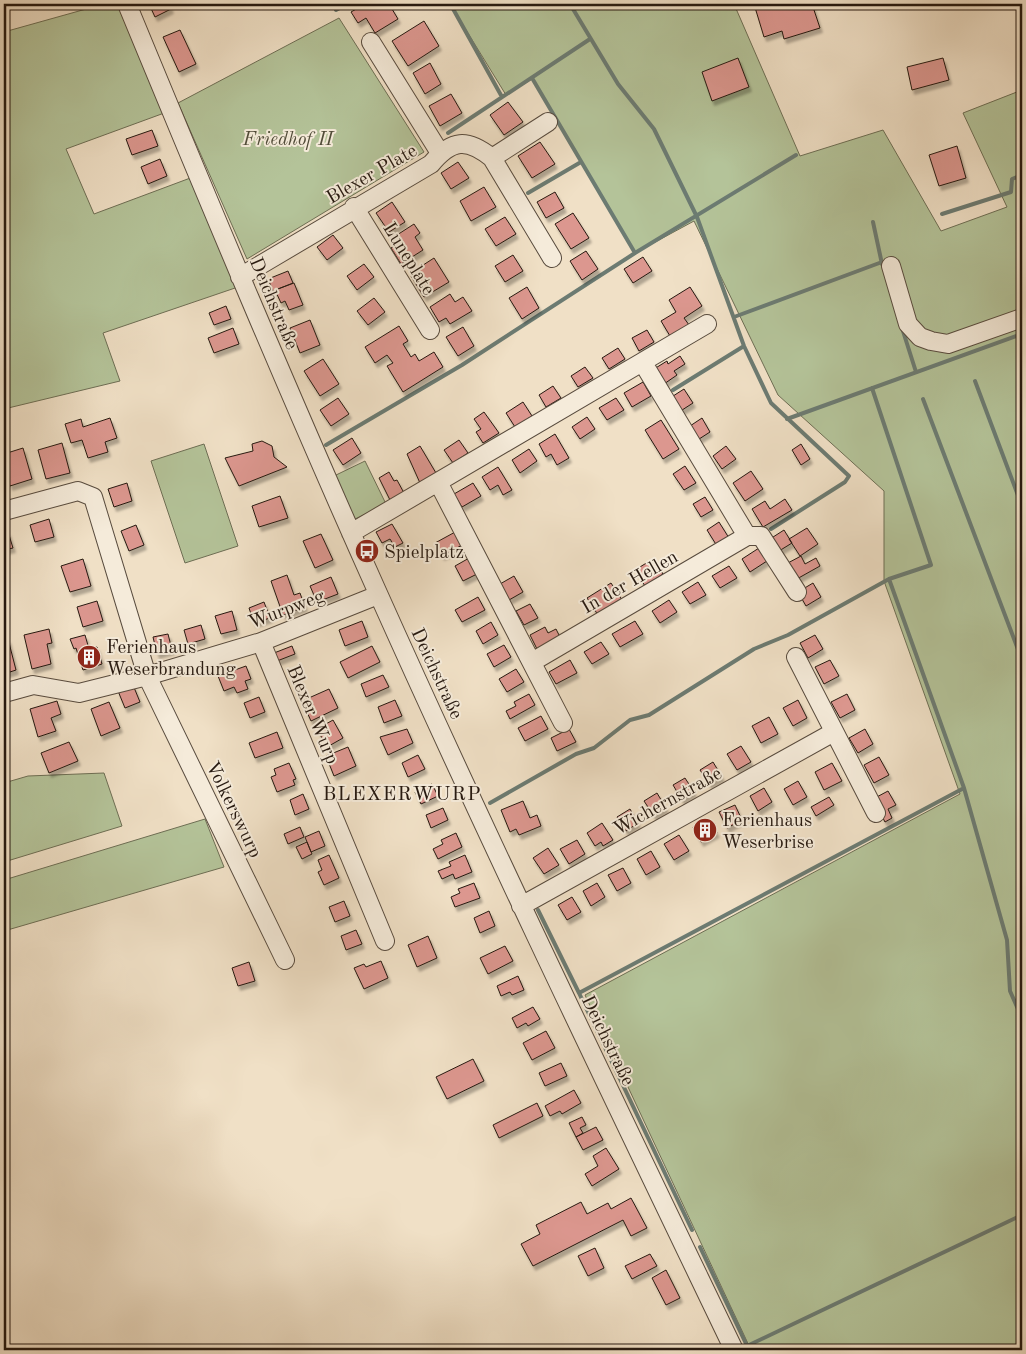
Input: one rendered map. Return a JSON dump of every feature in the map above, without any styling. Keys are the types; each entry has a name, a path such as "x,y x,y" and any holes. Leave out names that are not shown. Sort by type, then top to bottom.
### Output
{"street":[{"name":"Deichstraße","path":"127,4 240,276 378,595 522,906 734,1350"},
{"path":"371,42 440,153"},
{"path":"548,122 492,158 552,258"},
{"name":"Blexer Plate","path":"240,276 354,207 431,164 440,153 451,146 463,143 480,149 492,158"},
{"name":"Luneplate","path":"354,207 430,330"},
{"path":"891,266 908,324 920,337 931,342 948,344 1022,318"},
{"path":"351,533 707,324"},
{"path":"642,363 747,536 761,536 796,592"},
{"path":"438,482 532,662 535,672 563,722"},
{"name":"Volkerswurp","path":"4,511 78,491 93,498 147,676 285,960"},
{"name":"In der Hellen","path":"532,662 747,536"},
{"name":"Wurpweg","path":"4,693 33,685 79,693 147,676 261,642 378,595"},
{"name":"Blexer Wurp","path":"261,642 385,941"},
{"path":"796,657 876,813"},
{"name":"Wichernstraße","path":"522,906 834,732"}],"green space":[{"path":"104,4 121,4 167,112 66,149 94,214 193,177 238,287 103,333 120,381 4,409 4,32"},
{"path":"450,4 734,4 800,156 883,130 941,231 1007,207 963,113 1022,90 1022,1350 751,1350 585,995 960,794 884,581 884,491 778,395 694,221 635,253 532,79 506,95"},
{"name":"Friedhof II","path":"339,18 424,152 247,259 178,103"},
{"path":"204,444 238,546 185,563 151,461"},
{"path":"365,461 386,504 355,519 334,476"},
{"path":"104,773 122,826 4,862 4,783 28,776"},
{"path":"205,819 224,867 4,931 4,880"}],"building":[{"path":"149,4 169,4 171,9 155,17"},
{"path":"365,4 373,6 389,4 398,19 375,33 366,18 358,23 351,12"},
{"path":"754,4 812,4 820,28 784,39 782,31 764,37"},
{"path":"424,21 439,46 408,66 392,41"},
{"path":"180,30 196,64 179,72 163,37"},
{"path":"738,58 749,87 712,101 702,72"},
{"path":"943,58 949,80 912,90 907,67"},
{"path":"430,63 441,84 425,94 413,73"},
{"path":"451,94 462,113 440,126 429,106"},
{"path":"508,102 523,122 504,135 490,115"},
{"path":"152,130 158,146 132,155 126,139"},
{"path":"540,142 555,164 532,178 518,156"},
{"path":"957,146 966,178 939,186 929,155"},
{"path":"160,159 167,176 148,184 141,167"},
{"path":"458,162 469,178 451,189 441,173"},
{"path":"484,187 496,207 471,221 460,201"},
{"path":"555,192 564,208 546,218 537,202"},
{"path":"392,202 405,222 389,232 376,213"},
{"path":"573,213 589,238 571,249 555,224"},
{"path":"505,217 516,234 496,246 485,229"},
{"path":"414,224 420,233 415,237 423,250 401,264 391,248 401,241 397,235"},
{"path":"333,235 343,248 327,260 317,247"},
{"path":"586,251 598,269 582,280 570,261"},
{"path":"513,255 523,271 505,282 495,266"},
{"path":"643,257 652,271 633,283 624,269"},
{"path":"434,258 449,282 424,297 411,276 419,272 417,269"},
{"path":"364,264 374,277 357,290 347,276"},
{"path":"288,271 293,283 273,291 268,279"},
{"path":"294,283 303,305 289,310 285,301 281,303 275,290"},
{"path":"527,287 539,308 522,319 509,298"},
{"path":"690,287 702,306 684,318 692,329 673,341 661,321 676,312 669,300"},
{"path":"450,294 455,302 463,297 472,311 450,324 446,318 439,322 430,307"},
{"path":"374,298 385,312 368,325 357,311"},
{"path":"226,306 231,319 214,325 209,313"},
{"path":"310,320 320,345 300,353 290,328"},
{"path":"399,326 408,341 403,344 411,357 415,354 419,361 434,352 443,367 403,392 387,366 393,363 387,355 375,363 365,347"},
{"path":"463,327 474,346 458,356 446,337"},
{"path":"233,328 239,344 214,353 208,338"},
{"path":"647,330 654,342 639,351 632,338"},
{"path":"618,348 625,359 609,369 602,358"},
{"path":"680,356 685,364 674,371 677,375 664,384 654,369 667,361 668,364"},
{"path":"323,359 339,384 320,396 304,371"},
{"path":"585,367 593,378 578,387 571,376"},
{"path":"643,382 651,396 632,407 624,393"},
{"path":"553,386 561,398 546,407 539,395"},
{"path":"684,389 693,403 679,412 670,398"},
{"path":"338,398 349,414 331,426 320,410"},
{"path":"616,398 624,410 607,420 599,408"},
{"path":"523,402 532,416 515,427 506,413"},
{"path":"484,412 499,433 483,443 476,432 481,429 474,419"},
{"path":"587,417 595,429 580,439 572,427"},
{"path":"110,418 117,438 105,442 108,452 88,458 82,440 71,443 65,424 81,419 83,427"},
{"path":"702,418 710,432 696,441 687,428"},
{"path":"661,420 679,449 663,459 645,430"},
{"path":"555,434 569,458 557,465 551,454 546,457 539,444"},
{"path":"352,438 361,453 343,465 333,450"},
{"path":"459,440 468,453 453,463 444,450"},
{"path":"262,441 272,446 274,457 287,467 239,486 225,458 253,451 252,444"},
{"path":"62,443 70,473 46,479 38,450"},
{"path":"801,444 810,459 801,465 792,450"},
{"path":"420,446 436,473 420,483 407,454"},
{"path":"726,446 736,459 722,469 713,456"},
{"path":"23,448 32,479 10,486 4,466 4,454"},
{"path":"529,449 537,461 520,473 512,460"},
{"path":"685,466 696,483 684,490 673,474"},
{"path":"498,467 512,490 503,495 498,485 490,490 482,477"},
{"path":"751,471 763,489 745,501 733,483"},
{"path":"389,472 394,481 397,480 404,493 390,500 379,478"},
{"path":"127,483 132,501 114,507 108,489"},
{"path":"473,483 481,496 462,507 454,494"},
{"path":"280,496 288,518 259,527 252,506"},
{"path":"705,497 713,510 701,517 693,504"},
{"path":"785,499 792,510 763,527 752,509 765,501 770,509"},
{"path":"49,519 54,537 35,542 30,525"},
{"path":"719,522 729,538 717,546 707,530"},
{"path":"392,524 403,543 395,547 390,539 382,543 376,532"},
{"path":"136,525 144,545 129,551 121,531"},
{"path":"807,528 818,544 800,556 789,539"},
{"path":"784,530 792,543 779,551 770,539"},
{"path":"457,531 464,544 442,556 435,543"},
{"path":"8,532 13,548 4,550 4,533"},
{"path":"321,534 333,560 315,568 303,541"},
{"path":"759,548 767,561 750,572 742,559"},
{"path":"801,556 805,564 816,558 820,566 795,580 786,564"},
{"path":"471,557 479,573 463,581 455,566"},
{"path":"83,559 91,586 70,592 61,566"},
{"path":"653,559 663,574 645,586 635,570"},
{"path":"729,566 737,578 720,588 712,576"},
{"path":"287,575 294,595 300,593 305,607 283,615 271,581"},
{"path":"514,576 523,592 509,600 500,584"},
{"path":"331,577 338,594 317,602 310,586"},
{"path":"698,582 706,595 690,604 682,592"},
{"path":"611,583 622,600 598,615 587,598"},
{"path":"813,583 821,597 806,606 798,592"},
{"path":"478,597 485,610 462,622 455,610"},
{"path":"669,600 677,612 660,623 652,611"},
{"path":"97,601 103,621 83,627 77,607"},
{"path":"264,602 270,618 254,623 249,608"},
{"path":"530,604 538,618 524,625 516,611"},
{"path":"232,611 237,630 221,634 215,616"},
{"path":"362,621 368,637 345,646 339,630"},
{"path":"635,621 643,634 620,647 612,634"},
{"path":"491,622 498,635 483,644 476,631"},
{"path":"201,625 205,639 188,644 184,630"},
{"path":"545,627 548,633 556,629 561,639 538,651 530,635"},
{"path":"49,629 52,643 47,644 51,664 32,669 24,635"},
{"path":"168,634 172,650 157,654 153,637"},
{"name":"Ferienhaus Weserbrandung","path":"85,635 89,649 97,647 102,664 83,670 76,648 74,649 70,639"},
{"path":"815,635 823,649 808,658 800,643"},
{"path":"8,639 16,670 4,674 4,640"},
{"path":"601,642 609,654 592,664 584,652"},
{"path":"504,645 511,657 494,667 487,654"},
{"path":"292,646 295,654 277,661 274,653"},
{"path":"372,646 380,662 348,678 340,662"},
{"path":"570,660 577,673 556,684 549,672"},
{"path":"830,660 839,676 824,684 815,667"},
{"path":"246,666 251,679 245,681 248,689 237,693 234,687 224,691 218,676"},
{"path":"516,669 524,682 507,692 499,679"},
{"path":"383,675 389,687 366,697 361,684"},
{"path":"133,685 140,702 125,708 118,691"},
{"path":"329,689 338,708 311,721 302,701"},
{"path":"529,694 535,705 510,719 506,711 516,706 514,702"},
{"path":"847,694 855,710 840,718 831,702"},
{"path":"259,697 265,712 250,718 244,703"},
{"path":"395,700 402,716 384,723 378,707"},
{"path":"798,700 807,718 793,726 783,708"},
{"path":"57,701 61,714 51,718 56,731 38,737 30,709"},
{"path":"109,702 120,728 101,736 91,709"},
{"path":"541,716 548,729 525,741 518,728"},
{"path":"769,717 778,734 761,743 752,726"},
{"path":"333,720 343,738 327,747 317,729"},
{"path":"407,729 413,743 388,755 380,737"},
{"path":"569,729 576,742 557,751 551,738"},
{"path":"865,729 873,744 858,753 849,738"},
{"path":"277,732 283,748 255,758 249,743"},
{"path":"69,742 78,761 49,773 41,753"},
{"path":"741,746 751,762 737,770 727,754"},
{"path":"348,747 356,766 334,776 326,756"},
{"path":"418,755 425,769 408,777 402,763"},
{"path":"879,757 889,775 874,783 864,765"},
{"path":"713,762 722,777 709,784 700,770"},
{"path":"289,763 296,779 293,780 295,785 277,792 271,777 276,775 274,769"},
{"path":"832,763 842,781 824,790 815,772"},
{"path":"685,778 694,792 682,800 673,785"},
{"path":"798,781 807,797 793,805 784,789"},
{"path":"432,784 438,796 421,804 415,792"},
{"path":"764,788 772,802 758,811 750,796"},
{"path":"888,791 896,805 888,809 892,818 885,822 873,799"},
{"path":"657,793 666,808 654,816 644,801"},
{"path":"303,794 309,809 295,815 290,800"},
{"path":"829,797 834,805 816,816 811,807"},
{"path":"523,801 530,818 537,815 541,826 519,835 516,829 510,832 501,810"},
{"path":"735,805 742,820 727,828 719,812"},
{"path":"443,808 448,820 431,828 426,815"},
{"path":"630,809 638,823 626,831 617,817"},
{"name":"Ferienhaus Weserbrise","path":"708,819 717,833 701,842 693,827"},
{"path":"602,823 613,840 603,846 601,842 595,846 587,833"},
{"path":"300,827 304,837 288,844 284,834"},
{"path":"319,831 325,846 311,852 305,837"},
{"path":"456,833 462,847 438,859 433,849 443,844 441,840"},
{"path":"679,835 689,851 674,860 664,844"},
{"path":"577,840 585,854 569,864 560,849"},
{"path":"307,842 312,854 302,859 296,847"},
{"path":"548,848 559,865 544,874 533,858"},
{"path":"651,851 660,867 646,875 637,859"},
{"path":"329,855 339,878 324,885 318,872 322,870 318,860"},
{"path":"465,855 472,872 455,879 453,874 442,879 438,871 451,866 449,862"},
{"path":"623,868 631,883 617,891 608,875"},
{"path":"474,883 480,898 455,907 451,897 460,893 458,889"},
{"path":"597,883 605,897 591,906 583,891"},
{"path":"572,897 581,912 567,920 558,905"},
{"path":"344,901 350,916 335,922 329,907"},
{"path":"489,911 495,926 480,933 474,918"},
{"path":"356,930 362,944 346,950 341,936"},
{"path":"428,936 437,958 417,967 408,945"},
{"path":"505,946 513,961 488,974 480,958"},
{"path":"381,961 388,978 364,989 354,968 364,964 366,967"},
{"path":"249,962 255,981 238,986 232,968"},
{"path":"518,976 524,990 512,995 510,992 501,996 497,986"},
{"path":"533,1007 540,1019 528,1026 526,1023 517,1028 512,1018"},
{"path":"546,1031 555,1048 532,1060 523,1043"},
{"path":"473,1059 484,1081 447,1099 436,1077"},
{"path":"561,1063 567,1076 545,1086 539,1073"},
{"path":"574,1090 581,1103 562,1114 560,1111 550,1116 545,1106"},
{"path":"537,1103 543,1116 499,1138 493,1125"},
{"path":"582,1117 586,1125 580,1128 583,1133 576,1137 569,1123"},
{"path":"596,1127 603,1140 583,1150 576,1137"},
{"path":"606,1148 619,1169 592,1186 585,1174 598,1166 593,1156"},
{"path":"631,1198 647,1228 631,1236 623,1220 533,1266 521,1244 540,1234 536,1225 581,1202 587,1214 608,1203 611,1209"},
{"path":"595,1248 604,1268 588,1276 578,1256"},
{"path":"650,1254 657,1266 632,1279 625,1266"},
{"path":"666,1270 680,1298 666,1305 652,1278"}],"waterway":[{"path":"336,10 347,4"},
{"path":"457,4 452,7 502,97"},
{"path":"570,4 618,84 654,129 697,217 744,346 771,403 849,476 845,482 771,529"},
{"path":"448,133 590,39"},
{"path":"532,78 635,253"},
{"path":"326,445 462,365 635,253 796,155"},
{"path":"528,193 581,162"},
{"path":"942,214 1011,192 1012,179 1022,175"},
{"path":"873,222 882,264"},
{"path":"734,317 882,262"},
{"path":"902,328 916,372"},
{"path":"787,419 1022,334"},
{"path":"673,390 744,346"},
{"path":"975,381 1022,506"},
{"path":"490,803 576,754 594,748 630,720 649,715 754,649 788,635 889,579 931,565 872,388"},
{"path":"923,399 1022,660"},
{"path":"889,579 964,788 1007,940 1010,991 1022,1018"},
{"path":"692,1230 579,993 964,788"},
{"path":"538,910 579,993"},
{"path":"747,1346 1022,1215"},
{"path":"700,1247 749,1350"}],"place":[{"name":"Spielplatz","path":"367,551"},
{"name":"Ferienhaus Weserbrandung","path":"89,657"},
{"name":"Ferienhaus Weserbrise","path":"705,830"}],"district":[{"name":"BLEXERWURP","path":"402,793"}]}
